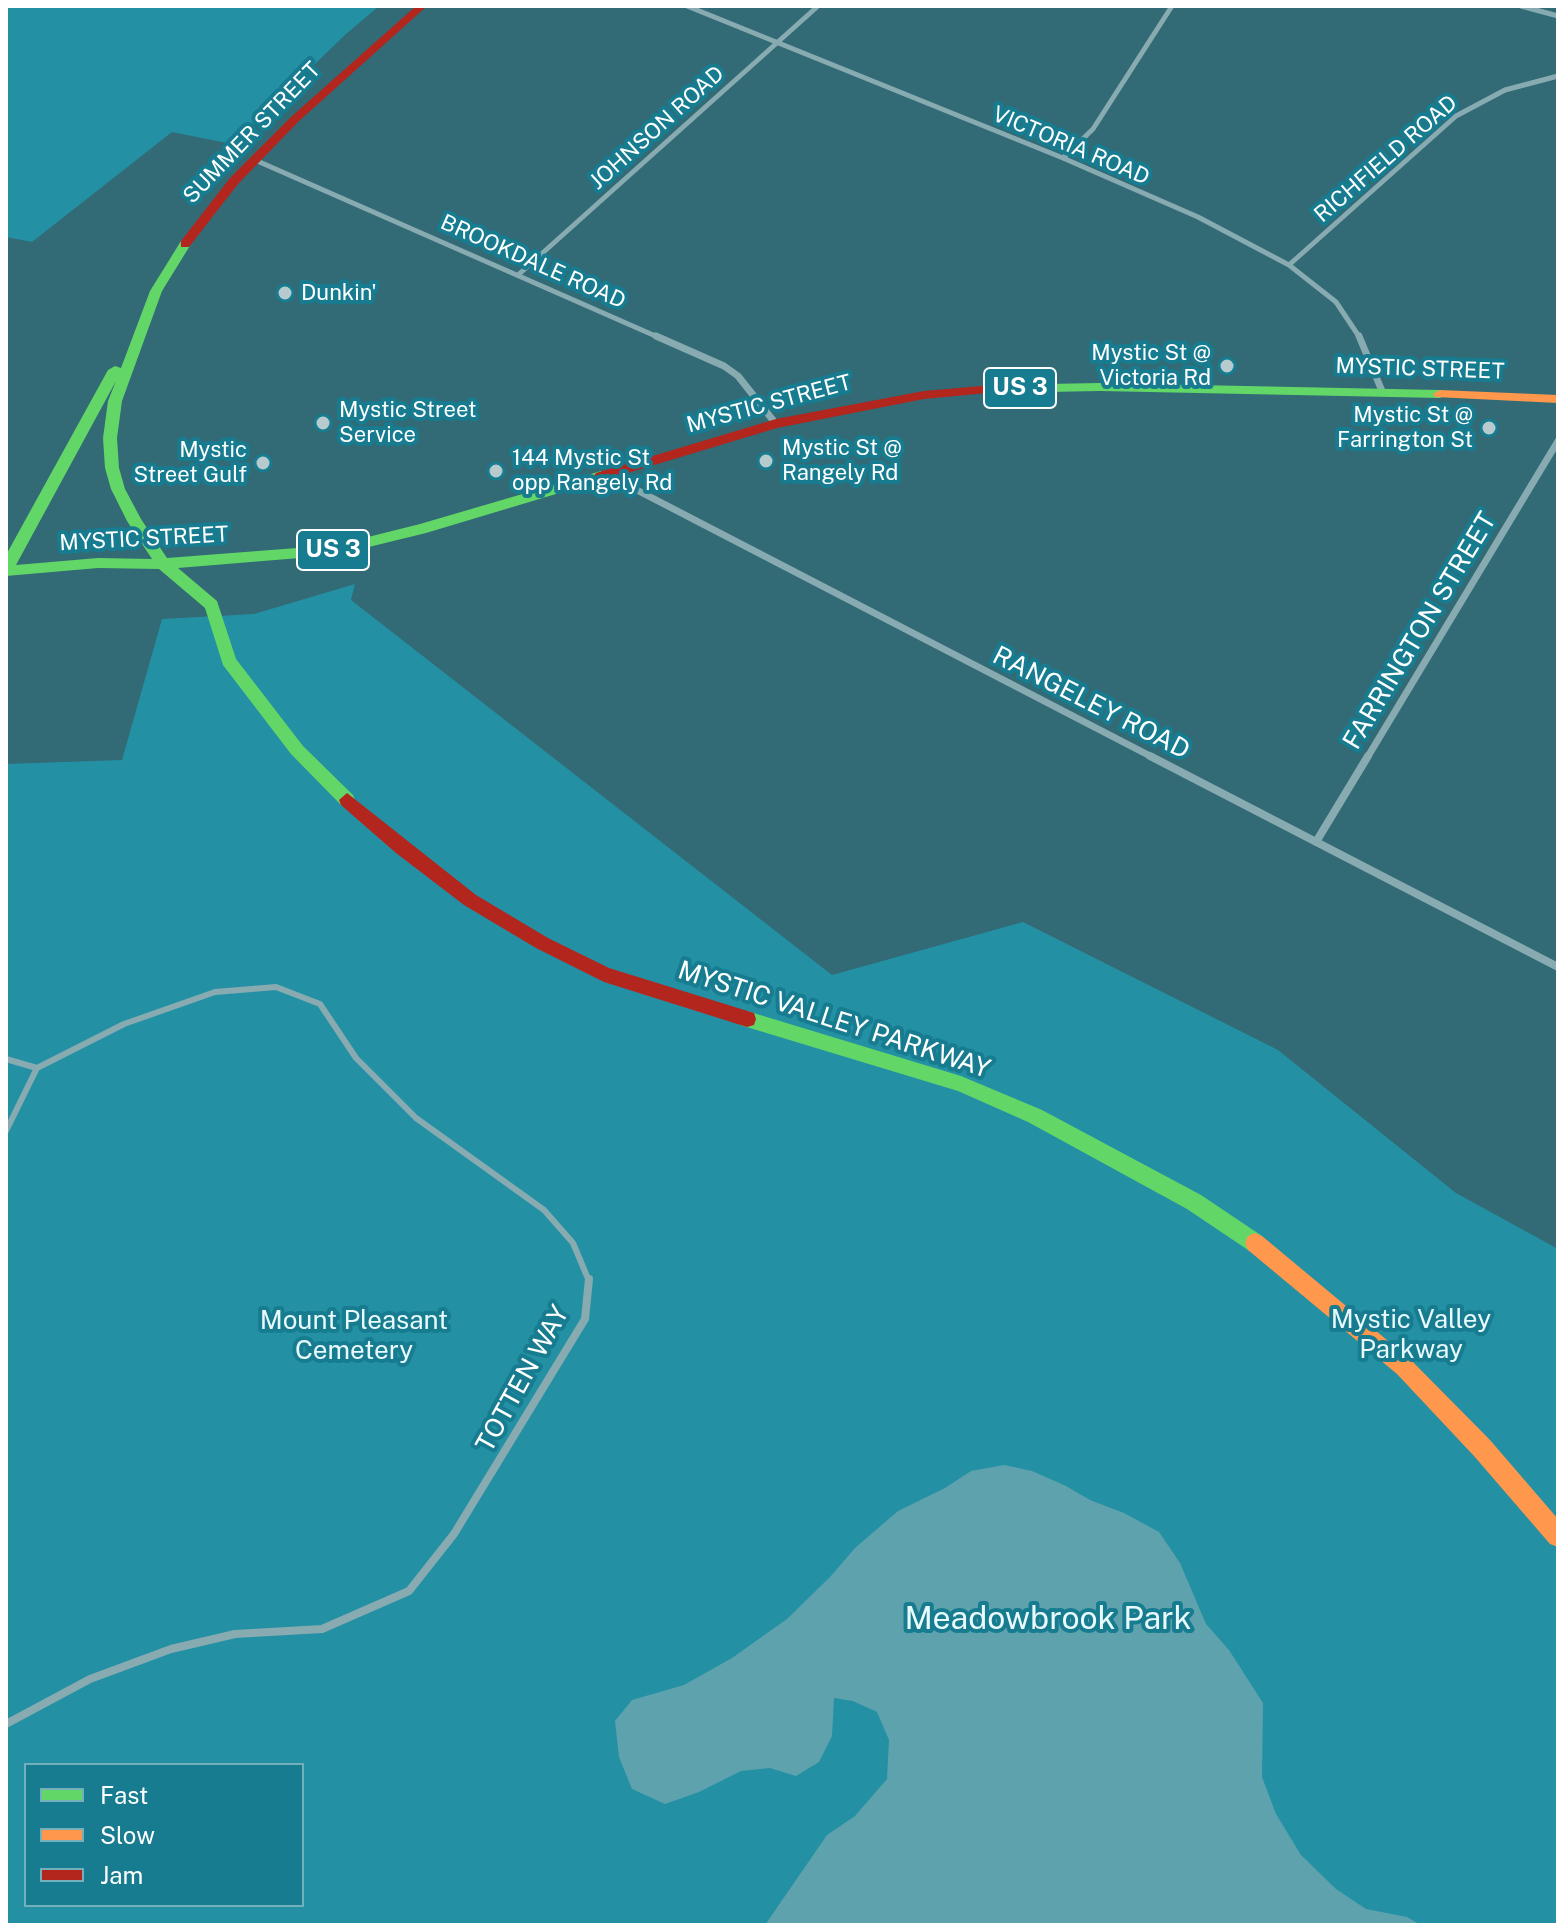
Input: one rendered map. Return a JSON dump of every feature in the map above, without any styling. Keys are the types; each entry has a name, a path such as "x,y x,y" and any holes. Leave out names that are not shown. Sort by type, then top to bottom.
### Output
{"main road":[{"name":"SUMMER STREET","path":"6,570 156,291 194,229 255,160 357,60 422,6"},
{"name":"SUMMER STREET","path":"145,315 115,401 110,438 112,468 129,512 163,564"},
{"name":"MYSTIC STREET","path":"6,570 98,563 163,564 336,550 421,529 776,424 872,402 976,389 1100,387 1382,391 1558,399"},
{"name":"MYSTIC VALLEY PARKWAY","path":"163,564 212,605 229,661 297,750 366,817 470,900 542,943 604,974 740,1019 881,1057 961,1084 1035,1116 1194,1202 1268,1252 1404,1367 1482,1448 1558,1536"}],"street":[{"name":"VICTORIA ROAD","path":"687,6 1063,158 1198,217 1289,265 1336,302 1361,339 1382,391"},
{"name":"JOHNSON ROAD","path":"518,275 818,6"},
{"path":"1063,158 1094,128 1172,6"},
{"path":"1521,6 1558,16"},
{"name":"RICHFIELD ROAD","path":"1289,265 1456,116 1505,90 1558,76"},
{"name":"BROOKDALE ROAD","path":"255,160 724,366 738,376 776,424"},
{"name":"FARRINGTON STREET","path":"1316,842 1558,441"},
{"name":"RANGELEY ROAD","path":"605,474 1558,967"}],"lane":[{"name":"TOTTEN WAY","path":"6,1724 90,1679 171,1649 235,1634 322,1629 409,1591 454,1534 557,1368 585,1319 589,1278 573,1243 544,1210 416,1118 356,1058 320,1004 276,987 215,992 124,1024 37,1068"},
{"path":"6,1059 37,1068 6,1131"}],"green space":[{"path":"6,6 379,6 232,144 172,132 32,242 6,237"},
{"path":"355,584 351,600 832,975 1023,922 1278,1050 1456,1193 1558,1249 1558,1925 6,1925 6,764 122,760 162,619 254,614"}],"shaded area":[{"path":"1004,1465 1032,1471 1159,1532 1180,1563 1206,1624 1229,1650 1263,1703 1262,1777 1276,1814 1301,1855 1336,1889 1366,1909 1407,1917 1421,1925 765,1925 827,1835 855,1816 887,1779 889,1740 877,1712 853,1701 834,1698 832,1736 819,1762 796,1776 770,1768 741,1771 699,1792 665,1804 632,1789 619,1757 615,1721 632,1700 684,1685 732,1658 787,1619 855,1548 898,1511 945,1488 971,1471"}],"traffic: fast":[{"path":"185,244 156,291 115,401 110,438 112,468 118,489 134,521 163,564 212,605 229,661 297,750 347,800"},
{"path":"6,569 115,370"},
{"path":"993,389 1100,387 1440,394"},
{"path":"6,571 98,563 163,564 336,550 421,529 601,476"},
{"path":"747,1019 961,1084 1035,1116 1194,1202 1255,1243"}],"traffic: slow":[{"path":"1440,394 1558,399"},
{"path":"1255,1243 1404,1367 1482,1448 1558,1536"}],"traffic: jam":[{"path":"185,244 234,181 295,119 422,6"},
{"path":"601,476 776,424 924,395 993,389"},
{"path":"347,800 402,848 470,900 542,943 604,974 747,1019"}],"place":[{"name":"Dunkin'","path":"285,293"},
{"name":"Mystic St @ Victoria Rd","path":"1227,366"},
{"name":"Mystic Street Service","path":"323,423"},
{"name":"Mystic St @ Farrington St","path":"1489,428"},
{"name":"Mystic St @ Rangely Rd","path":"766,461"},
{"name":"Mystic Street Gulf","path":"263,463"},
{"name":"144 Mystic St opp Rangely Rd","path":"496,471"}],"park label":[{"name":"Mystic Valley Parkway","path":"1411,1335"},
{"name":"Mount Pleasant Cemetery","path":"354,1336"},
{"name":"Meadowbrook Park","path":"1048,1619"}]}
